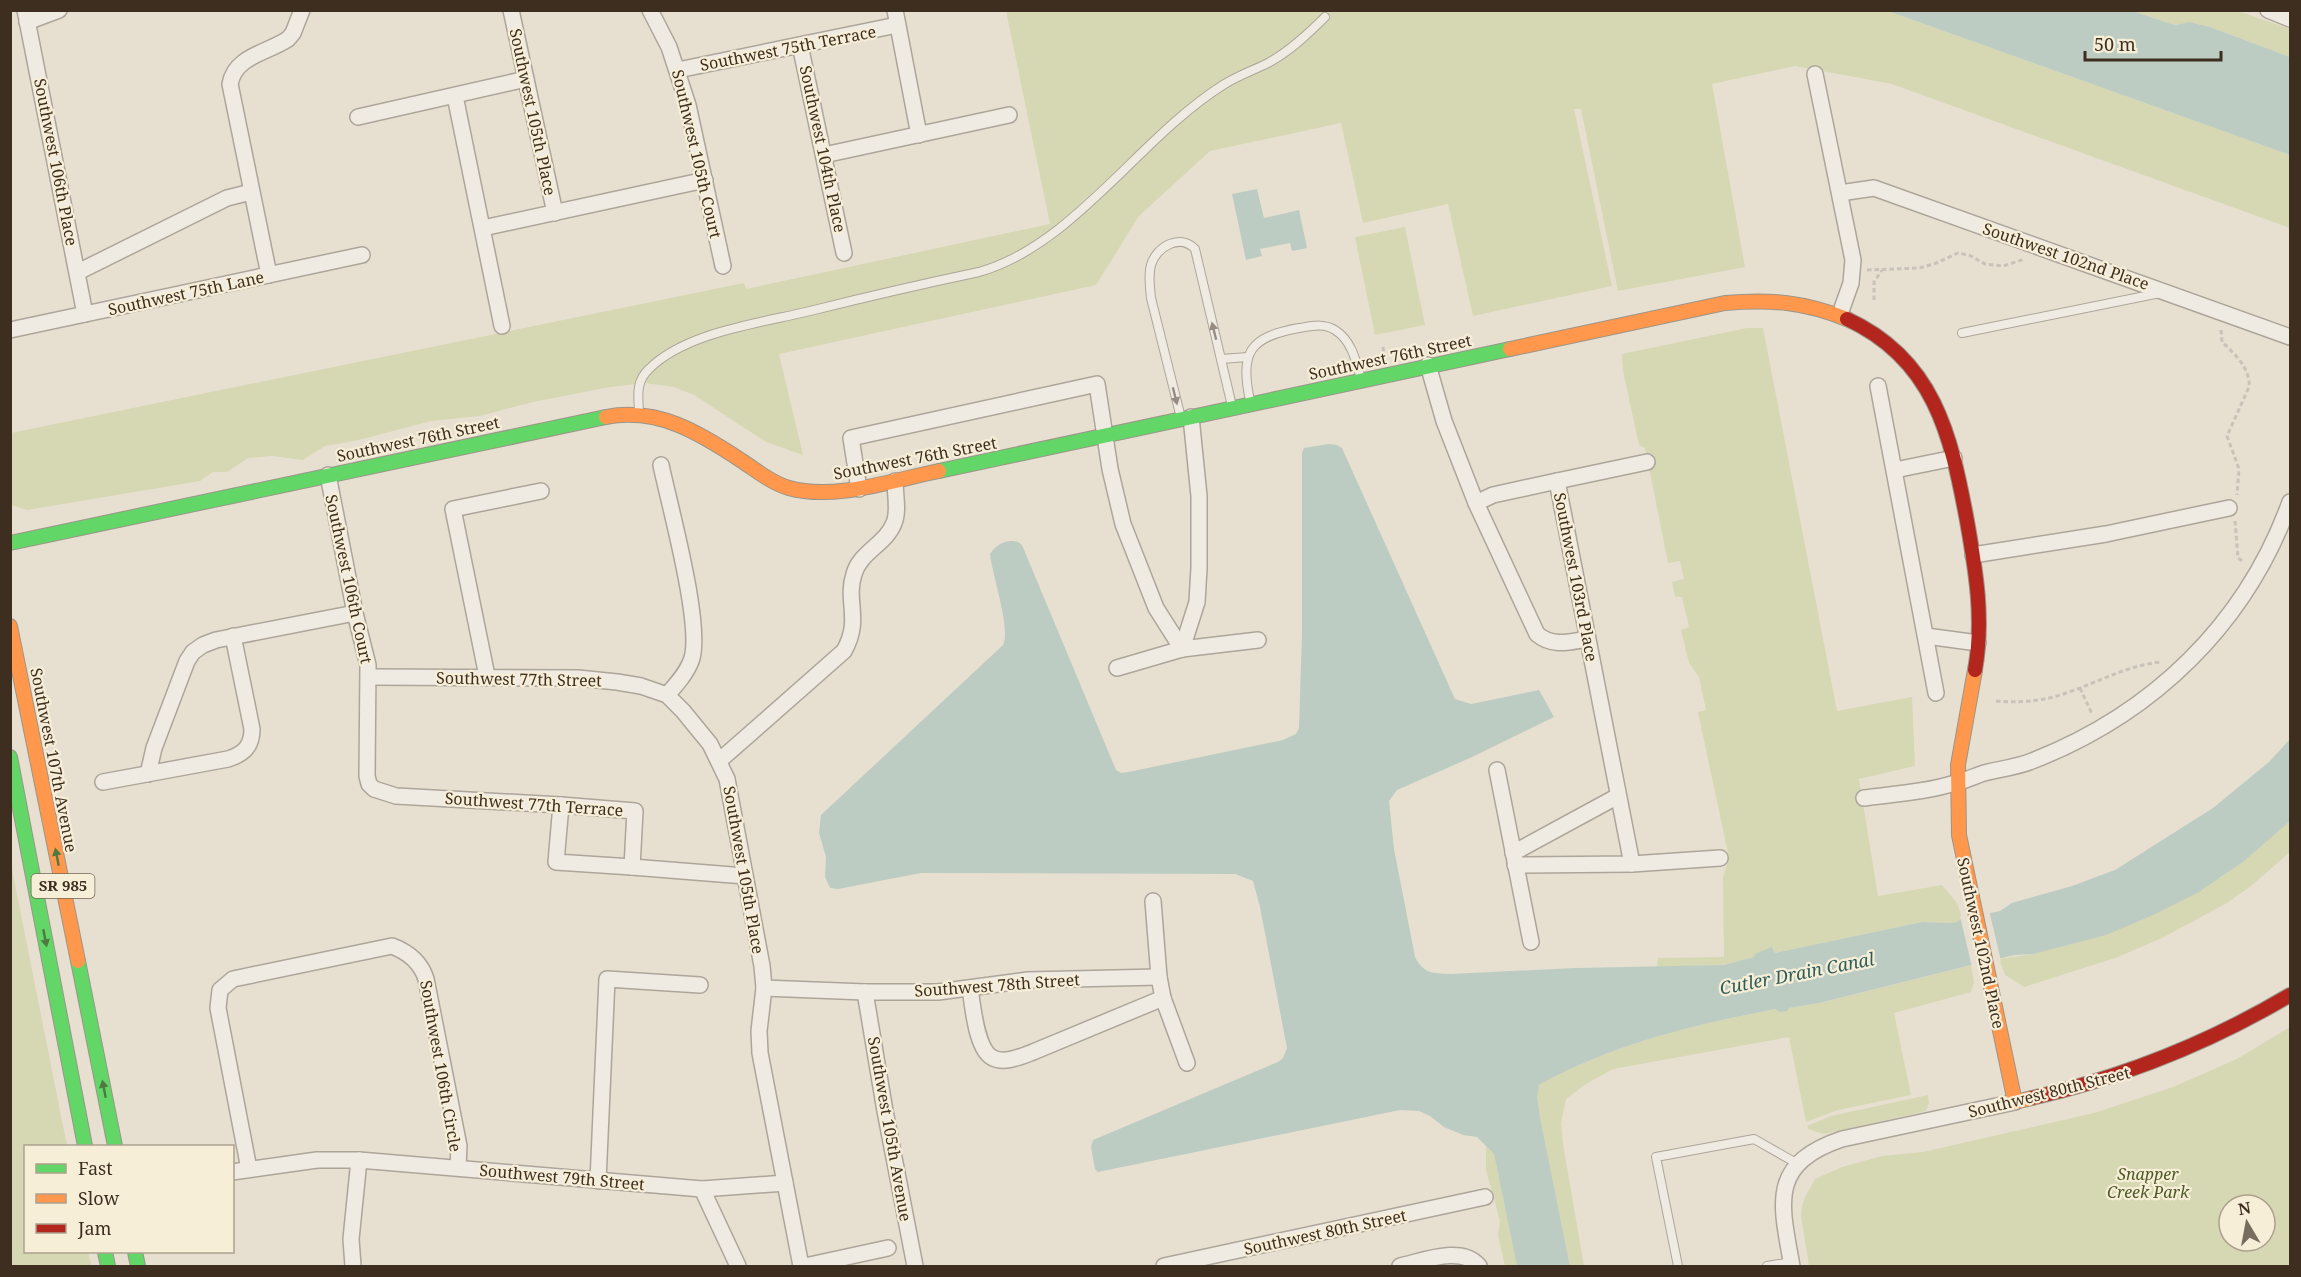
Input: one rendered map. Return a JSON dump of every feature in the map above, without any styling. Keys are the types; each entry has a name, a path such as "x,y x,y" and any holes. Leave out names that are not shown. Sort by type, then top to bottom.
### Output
{"street":[{"path":"26,16 58,10"},
{"path":"269,275 231,93 232,77 236,69 247,59 271,50 288,39 293,33 302,10"},
{"name":"Southwest 105th Place","path":"511,10 555,213"},
{"name":"Southwest 105th Court","path":"650,10 678,70 693,122 723,266"},
{"path":"2268,10 2290,19"},
{"name":"Southwest 106th Place","path":"26,16 85,315"},
{"path":"896,18 919,135"},
{"name":"Southwest 75th Terrace","path":"678,70 800,45 896,18"},
{"name":"Southwest 104th Place","path":"800,45 844,253"},
{"path":"1815,74 1851,250 1853,271 1850,289 1840,314"},
{"path":"358,117 526,80"},
{"path":"455,96 502,326"},
{"path":"824,155 1009,115"},
{"path":"483,228 705,180"},
{"name":"Southwest 102nd Place","path":"1840,193 1874,188 2290,337"},
{"path":"78,272 218,202 251,192"},
{"name":"Southwest 75th Lane","path":"10,330 362,255"},
{"name":"Southwest 76th Street","path":"10,543 572,423 639,413 677,423 694,431 762,475 790,488 811,492 859,489 1428,365 1735,302 1757,299 1791,301 1840,314"},
{"name":"Southwest 102nd Place","path":"1840,314 1870,331 1888,345 1917,375 1938,409 1954,458 1973,555 1980,618 1972,688 1960,746 1957,783 1958,834 2015,1102"},
{"path":"1428,365 1443,421 1476,502 1537,634 1545,640 1558,643 1587,639"},
{"path":"859,489 850,438 1097,384 1112,477 1124,524 1156,608 1182,649"},
{"path":"1878,386 1936,693"},
{"path":"1182,649 1197,602 1199,568 1198,487 1186,418"},
{"path":"1895,471 1954,458"},
{"path":"1557,481 1647,462"},
{"path":"661,465 688,592 694,638 692,661 667,695"},
{"name":"Southwest 106th Court","path":"328,475 355,613 364,643 369,677 366,769 369,784 374,789"},
{"path":"719,761 844,651 853,630 854,571 894,524 895,481"},
{"name":"Southwest 103rd Place","path":"1476,502 1492,495 1557,481 1632,864"},
{"path":"487,676 453,509 542,491"},
{"path":"1864,798 1925,790 2030,762 2080,740 2114,721 2155,692 2208,641 2250,585 2277,534 2290,502"},
{"path":"1973,555 2106,534 2233,506"},
{"path":"148,774 154,748 187,661 193,652 203,645 234,636 355,613"},
{"name":"Southwest 107th Avenue","path":"10,626 115,1145"},
{"path":"103,782 228,759 240,754 248,747 252,729 234,636"},
{"path":"1926,636 1978,643"},
{"path":"1117,668 1182,649 1258,640"},
{"name":"Southwest 77th Street","path":"369,677 578,678 641,686 667,695"},
{"name":"Southwest 105th Place","path":"667,695 699,729 719,761 727,779 764,988 759,1031 760,1053 803,1266"},
{"name":"SR 985","path":"10,757 86,1145"},
{"path":"1497,770 1531,942"},
{"name":"Southwest 77th Terrace","path":"374,789 396,796 635,811 632,867"},
{"path":"1514,859 1618,796"},
{"path":"561,805 556,862 745,876"},
{"path":"1514,859 1632,864 1720,858"},
{"path":"1153,902 1159,977 1163,998 1187,1063"},
{"name":"Southwest 106th Circle","path":"249,1169 218,1008 220,990 232,979 392,946 408,954 416,962 426,980 459,1146 458,1167"},
{"name":"Southwest 78th Street","path":"764,988 938,992 1028,980 1159,977"},
{"path":"598,1181 607,979 700,985"},
{"path":"970,989 981,1042 985,1051 993,1058 1000,1060 1034,1052 1163,998"},
{"name":"Southwest 105th Avenue","path":"865,992 915,1266"},
{"name":"Southwest 80th Street","path":"1798,1164 1816,1150 1842,1139 2108,1080 2166,1059 2231,1029 2290,995"},
{"name":"Southwest 79th Street","path":"234,1172 317,1160 359,1160 702,1190 785,1183"},
{"path":"353,1266 351,1239 359,1160"},
{"path":"1792,1264 1783,1204 1787,1179 1798,1164"},
{"path":"702,1190 738,1266"},
{"name":"Southwest 80th Street","path":"1164,1266 1485,1197"},
{"path":"803,1266 888,1248"},
{"path":"1400,1266 1454,1255 1471,1259 1479,1266"}],"lane":[{"path":"639,413 637,392 639,381 649,368 700,339 752,323 979,272 999,266 1024,254 1071,218 1165,130 1224,85 1271,61 1301,40 1325,16"},
{"path":"1186,418 1151,298 1149,281 1151,263 1155,256 1160,250 1174,242 1186,243 1195,249 1233,408"},
{"path":"1962,333 2167,292"},
{"path":"1250,404 1245,363 1255,346 1270,334 1314,326 1325,326 1335,330 1351,346 1361,380"},
{"path":"1221,359 1248,357"},
{"path":"1678,1266 1656,1157 1754,1139 1798,1164"},
{"path":"1767,1266 1792,1264"}],"path":[{"path":"1862,270 1928,266 1958,253 1969,255 1985,264 2003,266 2028,257"},
{"path":"1874,300 1874,282 1882,270"},
{"path":"2223,324 2220,332 2222,342 2239,359 2250,379 2249,387 2227,436 2239,469 2233,506 2238,558 2248,564"},
{"path":"1996,701 2038,700 2080,688 2139,665 2171,662"},
{"path":"2080,688 2095,720"}],"green space":[{"path":"1006,11 1888,11 2290,155 2290,228 1892,84 1795,66 1712,84 1745,267 1618,291 1581,109 1574,109 1612,286 1473,316 1448,204 1363,223 1341,123 1210,151 1139,216 1096,285 779,354 803,455 766,442 694,395 674,387 645,383 610,387 533,402 480,416 431,421 359,440 325,446 303,460 272,456 248,458 227,472 213,472 200,481 27,510 11,505 11,433 744,283 746,289 1050,224"},
{"path":"2133,11 2238,11 2290,29 2290,57 2210,27 2189,22 2176,25"},
{"path":"1405,227 1425,325 1375,335 1355,237"},
{"path":"1747,328 1763,328 1837,711 1912,697 1915,766 1859,779 1878,896 1942,885 1957,903 1962,918 1955,923 1922,922 1775,953 1773,948 1756,954 1754,957 1724,965 1657,967 1658,958 1724,957 1723,878 1729,858 1698,712 1706,710 1699,677 1689,663 1681,630 1689,627 1682,597 1675,597 1672,582 1684,579 1680,561 1668,563 1645,448 1639,445 1623,371 1622,354"},
{"path":"2290,821 2290,852 2251,886 2227,903 2162,938 2118,957 2024,987 2005,975 1999,959 2033,954 2222,877"},
{"path":"10,859 67,1145 24,1145 24,1253 88,1253 91,1266 11,1266"},
{"path":"1971,965 1974,982 1971,992 1894,1013 1911,1095 1838,1110 1806,1122 1789,1037 1613,1069 1586,1084 1566,1099 1561,1123 1563,1144 1584,1266 1570,1266 1540,1117 1537,1097 1539,1085 1596,1058 1684,1029 1775,1009 1779,1012"},
{"name":"Snapper Creek Park","path":"2290,1027 2290,1266 1809,1266 1801,1216 1805,1197 1815,1179 1842,1167 1882,1156 1923,1152 2094,1113 2173,1087 2237,1059"},
{"path":"1928,1095 1929,1103 1926,1111 1824,1134 1808,1129 1807,1126 1831,1116"},
{"path":"1486,1147 1494,1154 1517,1266 1505,1266 1498,1235 1500,1221 1486,1170"}],"water":[{"path":"1888,11 2133,11 2176,25 2189,22 2210,27 2290,57 2290,155"},
{"path":"1257,189 1264,218 1299,210 1307,248 1292,251 1290,243 1260,249 1262,256 1246,260 1232,194"},
{"name":"Cutler Drain Canal","path":"1329,444 1342,448 1455,699 1471,704 1539,690 1554,717 1397,790 1389,801 1394,849 1415,957 1429,972 1451,974 1575,968 1724,965 1754,957 1755,954 1772,947 1775,953 1922,922 1955,923 1961,919 2000,911 2012,903 2072,886 2115,870 2213,808 2269,762 2290,739 2290,821 2244,861 2199,892 2106,935 2033,954 2015,955 1819,1003 1789,1008 1787,1011 1779,1012 1775,1009 1684,1029 1596,1058 1539,1085 1537,1097 1540,1117 1570,1266 1517,1266 1494,1154 1477,1137 1463,1135 1444,1127 1419,1111 1400,1110 1098,1172 1095,1169 1091,1147 1093,1140 1283,1058 1287,1048 1253,881 1235,874 921,873 838,889 830,888 825,877 826,857 819,833 821,815 1003,645 1005,627 990,554 1000,544 1009,541 1022,545 1116,770 1121,773 1128,772 1283,740 1296,734 1299,728 1302,633 1302,453 1304,448"}],"pier":[{"path":"1989,910 2001,961 1972,967 1960,916"}],"traffic: fast":[{"path":"939,471 1510,349"},
{"path":"10,543 606,417"},
{"path":"10,757 85,1145"},
{"path":"78,961 115,1145"},
{"path":"105,1253 108,1266"},
{"path":"135,1253 138,1266"}],"traffic: slow":[{"path":"1510,349 1725,303 1757,301 1787,303 1802,305 1847,319"},
{"path":"606,417 643,416 678,425 710,441 777,483 807,491 845,491 939,471"},
{"path":"10,626 78,961"},
{"path":"1975,670 1958,765 1959,835 2015,1102 2032,1098"}],"traffic: jam":[{"path":"1847,319 1876,336 1900,355 1919,378 1934,403 1945,430 1961,489 1976,577 1979,632 1975,670"},
{"path":"2032,1098 2100,1080 2165,1057 2228,1028 2290,995"}]}
